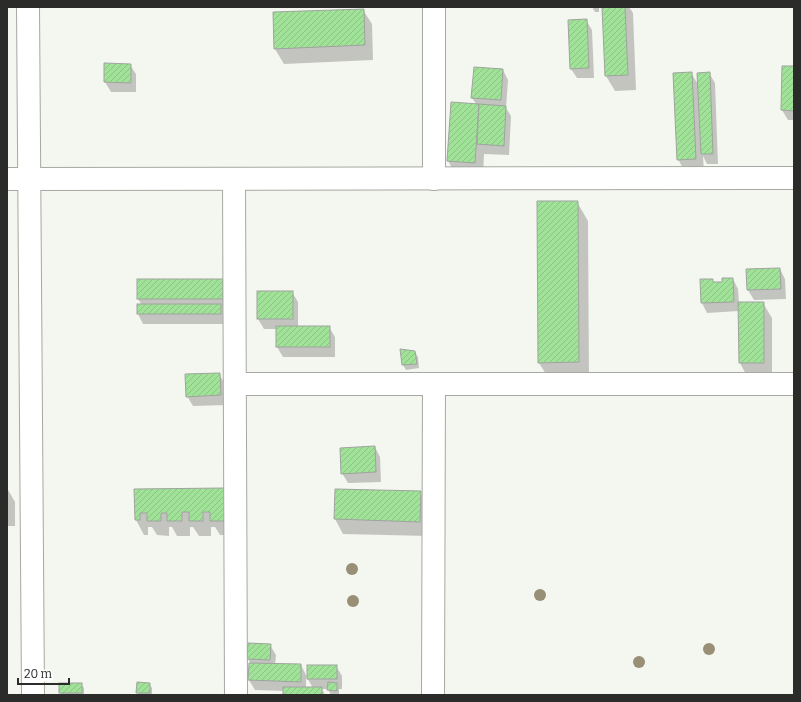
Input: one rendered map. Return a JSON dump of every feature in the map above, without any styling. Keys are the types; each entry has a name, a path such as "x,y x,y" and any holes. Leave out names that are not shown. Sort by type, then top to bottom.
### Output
{"street":[{"path":"28,7 33,695"},
{"path":"434,7 434,179"},
{"path":"7,179 794,178"},
{"path":"234,179 236,384 236,695"},
{"path":"236,384 794,384"},
{"path":"433,695 434,384"}],"building":[{"path":"602,7 625,7 628,75 605,76"},
{"path":"364,9 365,45 274,49 273,12"},
{"path":"587,19 589,68 570,69 568,20"},
{"path":"104,63 131,64 131,83 104,82"},
{"path":"782,66 794,66 794,111 781,110"},
{"path":"474,67 503,69 501,100 471,98"},
{"path":"692,72 696,159 677,160 673,73"},
{"path":"710,72 713,154 701,154 697,73"},
{"path":"451,102 479,104 475,163 447,161"},
{"path":"479,104 506,106 504,146 477,144"},
{"path":"537,201 578,201 579,362 538,363"},
{"path":"780,268 781,289 747,290 746,269"},
{"path":"722,278 733,278 734,302 701,303 700,279 713,279 713,282 722,282"},
{"path":"137,279 223,279 223,299 137,299"},
{"path":"257,291 293,291 293,319 257,319"},
{"path":"738,302 764,302 764,363 739,363"},
{"path":"137,304 221,304 221,314 137,314"},
{"path":"276,326 330,326 330,347 276,347"},
{"path":"400,349 415,351 417,364 402,365"},
{"path":"220,373 221,395 186,397 185,374"},
{"path":"375,446 376,472 341,474 340,448"},
{"path":"225,488 225,521 210,521 210,512 203,512 203,521 189,521 189,512 182,512 182,521 167,521 167,513 161,513 161,521 147,521 147,513 140,513 140,520 135,520 134,489"},
{"path":"335,489 421,491 420,522 334,519"},
{"path":"248,643 271,644 270,660 247,659"},
{"path":"249,663 301,664 301,682 248,680"},
{"path":"307,665 337,665 337,679 307,679"},
{"path":"137,682 150,683 150,693 136,693"},
{"path":"328,682 337,683 337,691 327,690"},
{"path":"59,683 82,683 82,693 59,693"},
{"path":"283,687 322,687 322,695 283,695"}]}
